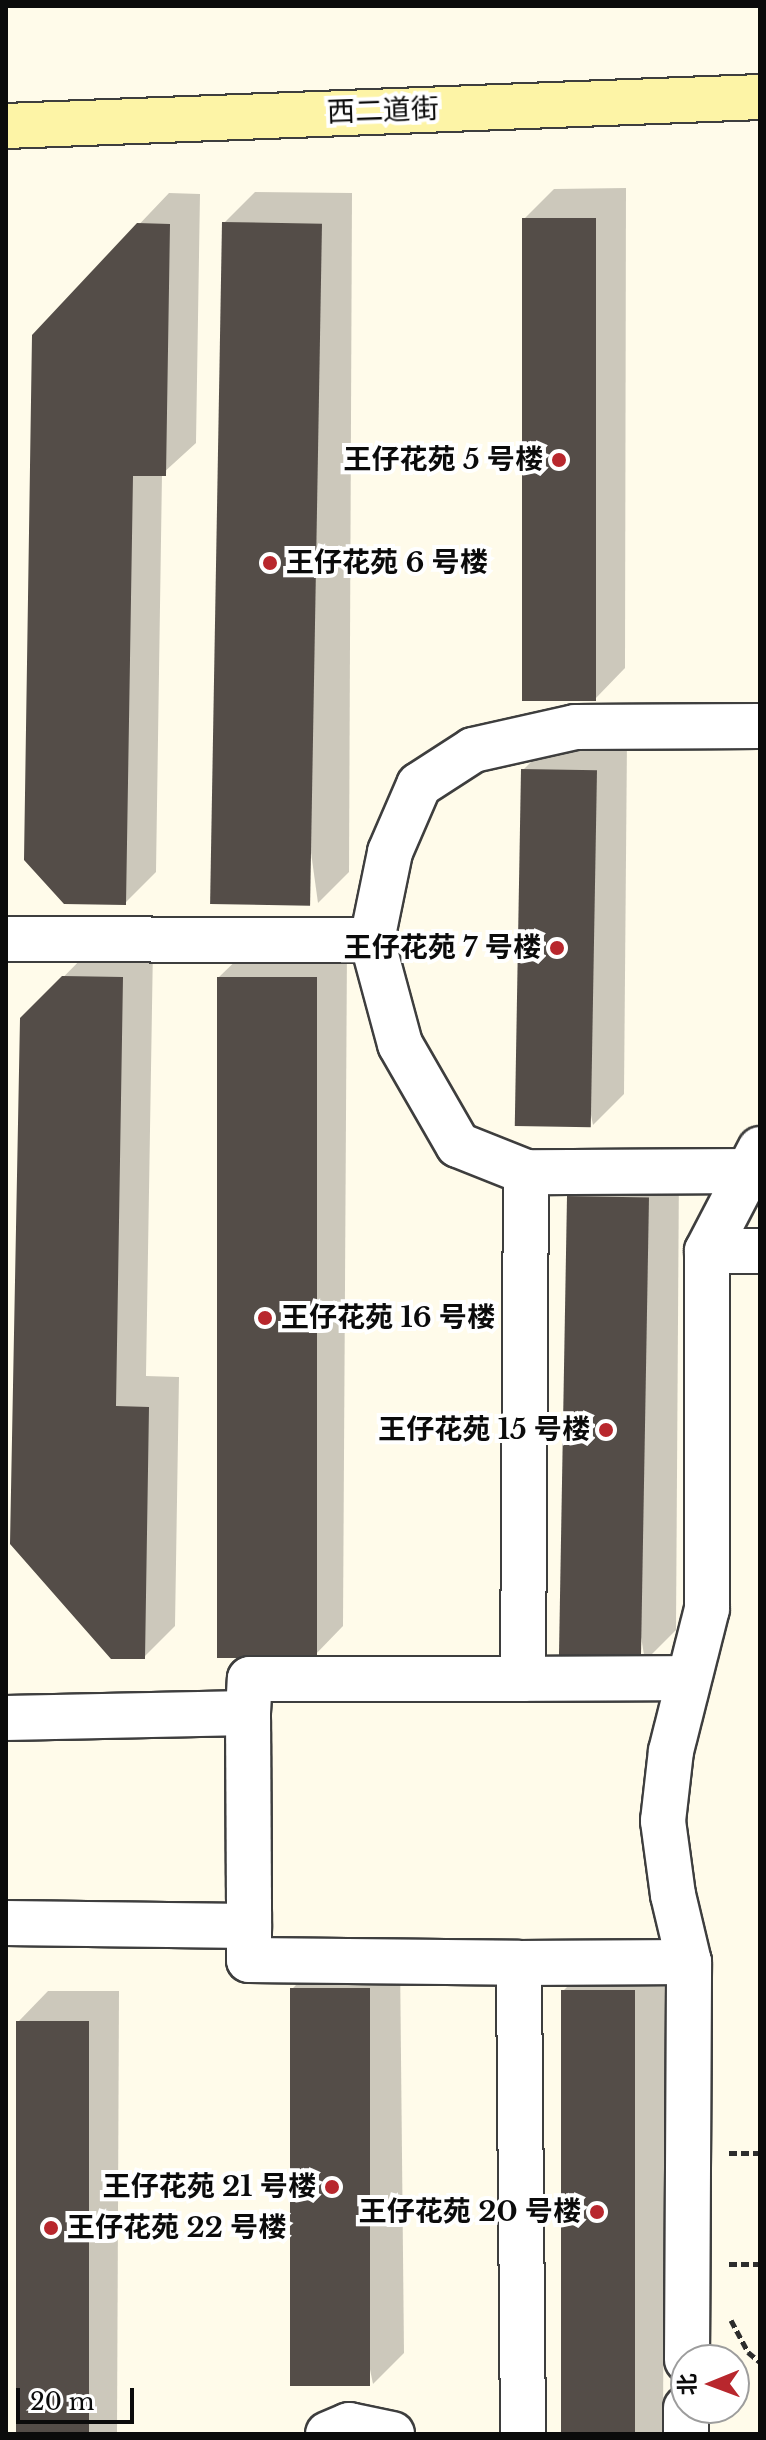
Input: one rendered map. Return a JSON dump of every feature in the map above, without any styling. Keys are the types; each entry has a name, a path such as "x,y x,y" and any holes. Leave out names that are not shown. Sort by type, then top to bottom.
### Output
{"main road":[{"name":"西二道街","path":"6,126 760,97"}],"street":[{"path":"755,1160 526,1172 458,1145 400,1044 372,940 390,852 419,785 473,750 575,727 760,726"},
{"path":"6,939 372,940"},
{"path":"687,2344 689,1962 673,1895 663,1821 671,1751 707,1609 707,1251 755,1160"},
{"path":"523,1679 526,1172"},
{"path":"707,1251 760,1251"},
{"path":"688,1678 250,1679 248,1713 249,1960 689,1962"},
{"path":"6,1718 248,1713"},
{"path":"6,1923 249,1926"},
{"path":"519,1963 523,2434"},
{"path":"328,2434 349,2425 392,2434"}],"building":[{"name":"王仔花苑 5 号楼","path":"522,218 596,218 596,701 522,701"},
{"name":"王仔花苑 6 号楼","path":"222,222 322,224 310,906 210,904"},
{"path":"137,223 170,224 166,476 133,476 126,905 64,904 24,860 32,335"},
{"name":"王仔花苑 7 号楼","path":"521,769 597,770 591,1127 515,1126"},
{"path":"62,976 123,977 116,1406 149,1407 145,1659 111,1659 10,1544 20,1018"},
{"name":"王仔花苑 16 号楼","path":"217,977 317,977 317,1658 217,1658"},
{"name":"王仔花苑 15 号楼","path":"567,1196 649,1197 641,1663 559,1662"},
{"name":"王仔花苑 21 号楼","path":"290,1988 370,1988 370,2386 290,2386"},
{"name":"王仔花苑 20 号楼","path":"561,1990 635,1990 635,2434 561,2434"},
{"name":"王仔花苑 22 号楼","path":"16,2021 89,2021 89,2434 16,2434"}],"place":[{"name":"王仔花苑 5 号楼","path":"559,460"},
{"name":"王仔花苑 6 号楼","path":"270,563"},
{"name":"王仔花苑 7 号楼","path":"557,948"},
{"name":"王仔花苑 16 号楼","path":"265,1318"},
{"name":"王仔花苑 15 号楼","path":"606,1430"},
{"name":"王仔花苑 21 号楼","path":"332,2187"},
{"name":"王仔花苑 20 号楼","path":"597,2212"},
{"name":"王仔花苑 22 号楼","path":"51,2228"}]}
